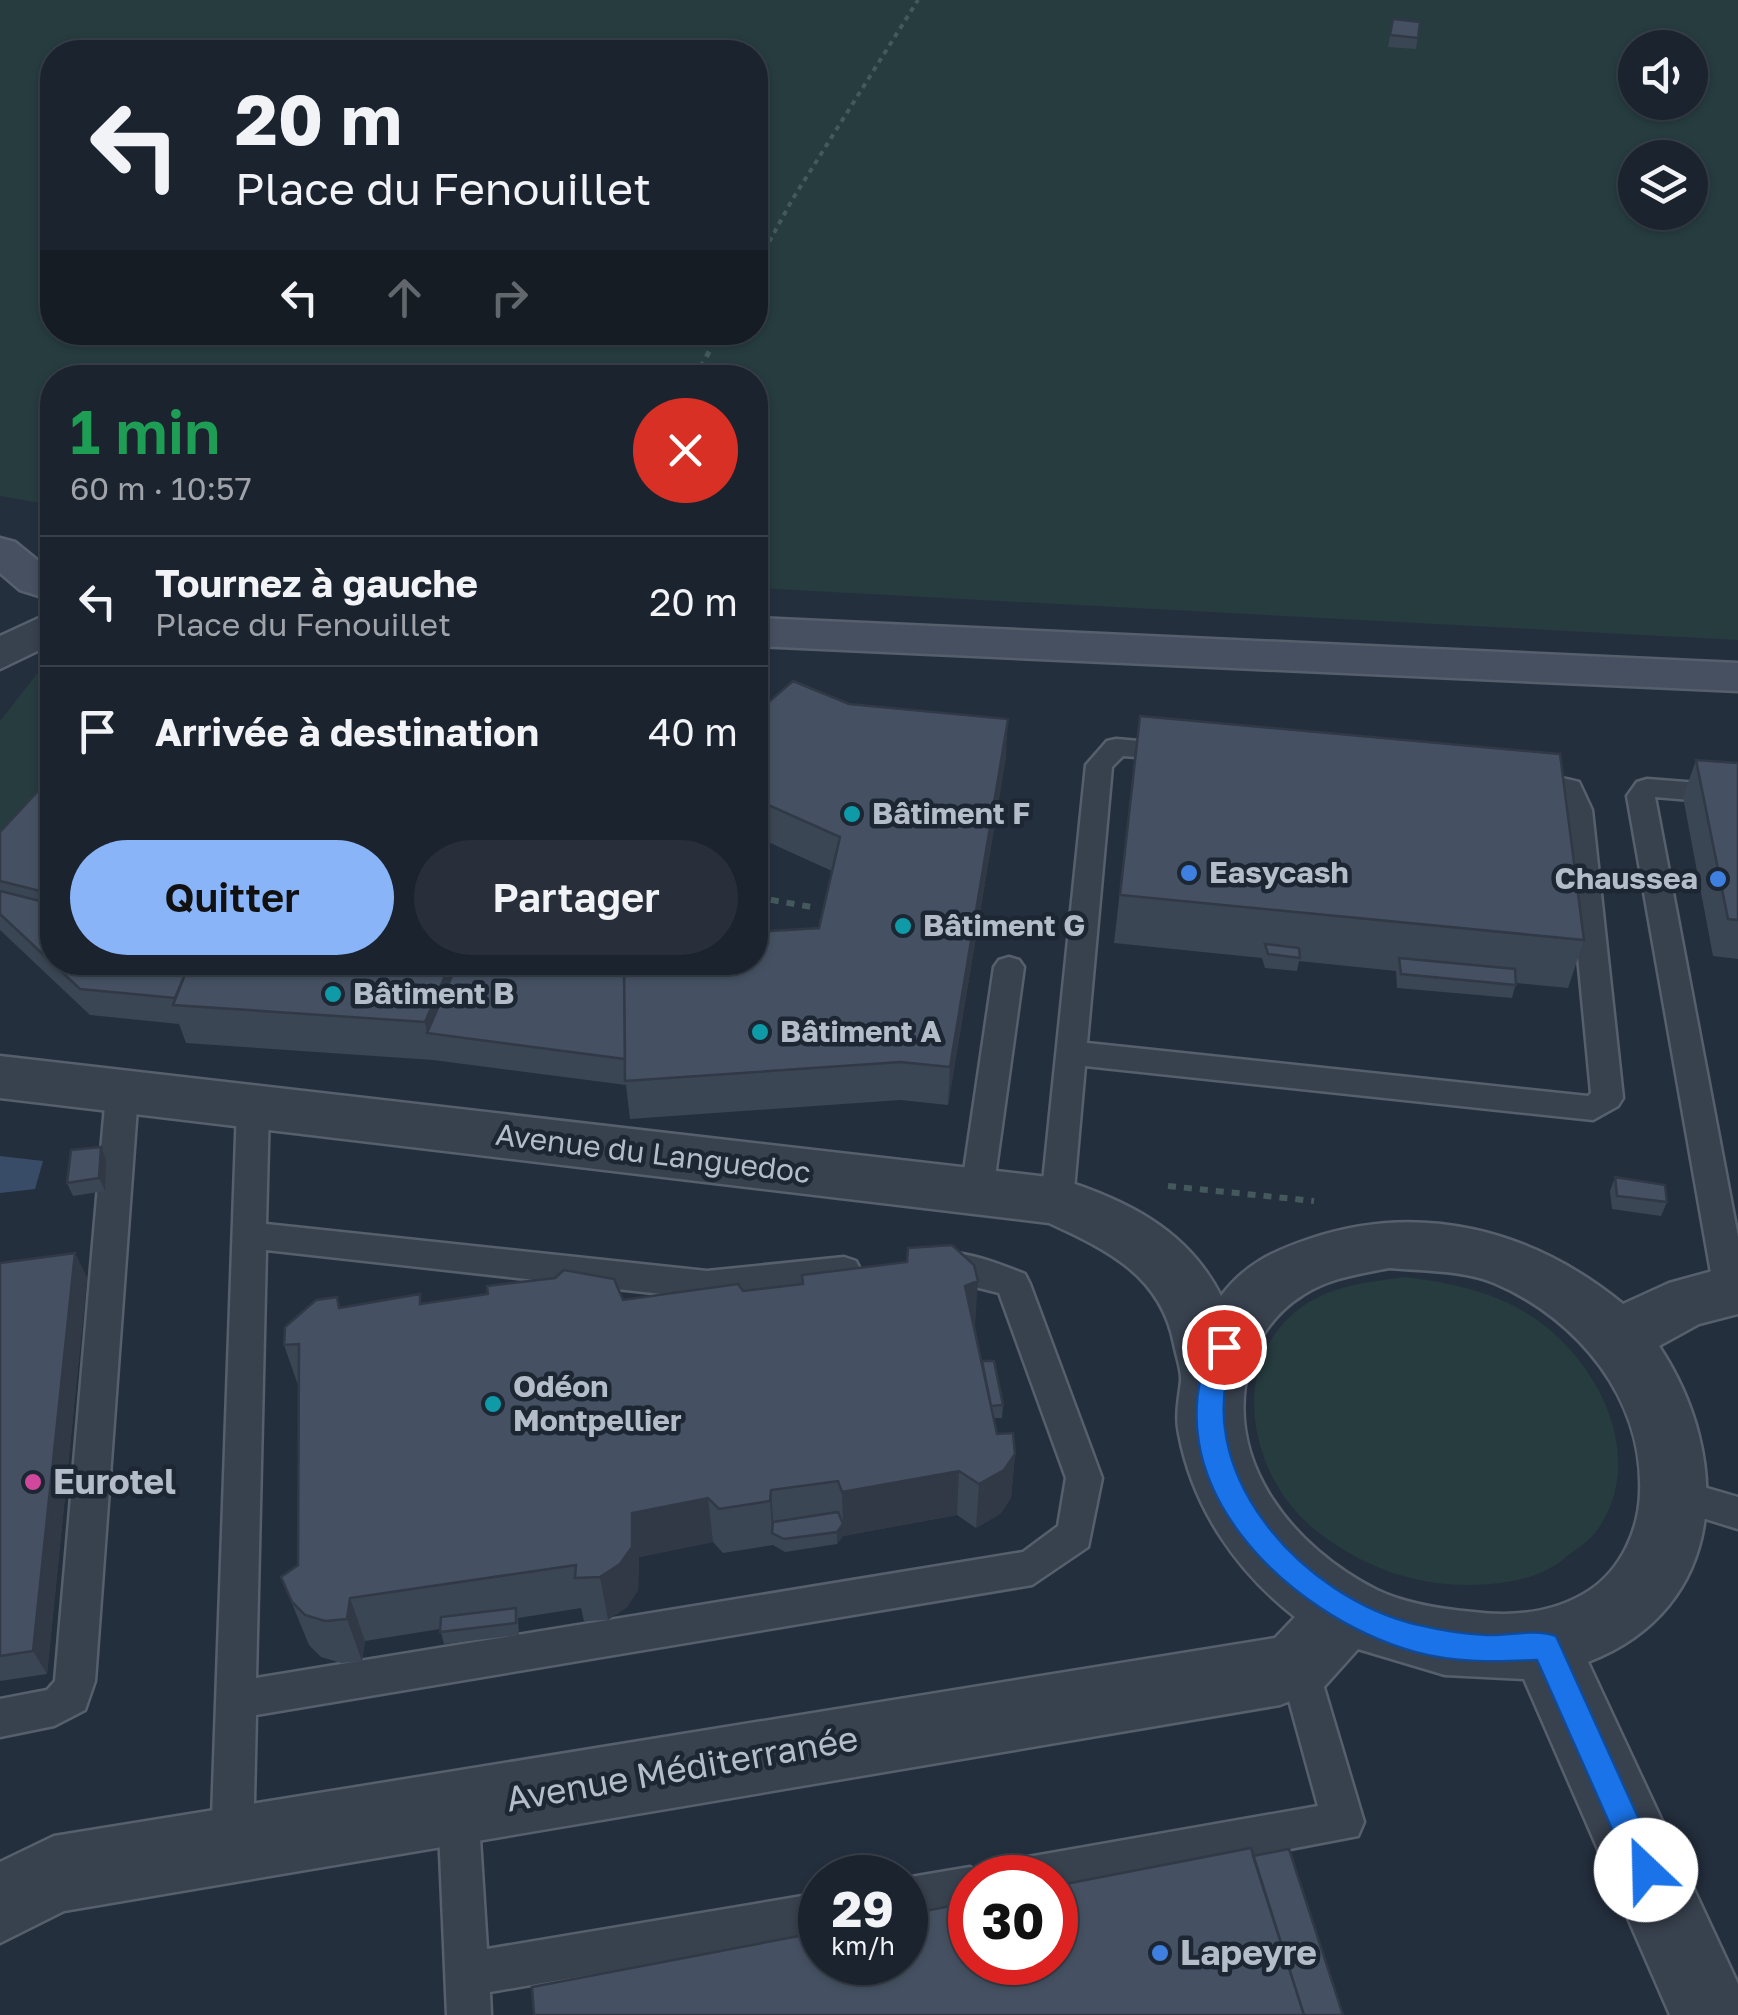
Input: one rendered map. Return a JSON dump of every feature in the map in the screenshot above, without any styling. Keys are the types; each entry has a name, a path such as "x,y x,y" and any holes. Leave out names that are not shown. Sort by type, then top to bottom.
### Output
{"street":[{"path":"0,540 35,582"},
{"path":"0,551 35,582"},
{"path":"0,654 40,632"},
{"path":"768,633 1738,677"},
{"name":"Avenue du Languedoc","path":"0,1077 1057,1201 1136,1234 1188,1284 1206,1336 1212,1374"},
{"path":"1388,1244 1452,1248 1514,1265 1572,1295 1622,1337 1660,1386 1712,1506 1676,1545 1648,1587 1608,1619 1545,1646 1487,1648 1416,1638 1347,1611 1280,1562 1234,1502 1210,1436 1212,1374 1236,1320 1278,1278 1331,1254 1388,1244"},
{"path":"1622,1337 1656,1313 1698,1295 1734,1289"},
{"path":"1298,1664 1347,1611"},
{"path":"1545,1646 1711,2015"},
{"name":"Avenue Méditerranée","path":"0,1904 54,1874 1298,1664"}],"lane":[{"path":"1057,1201 1099,764 1116,747 1194,754"},
{"path":"1072,1053 1593,1108 1607,1098 1578,810 1569,788 1490,781"},
{"path":"1734,1289 1641,796 1647,788 1738,795"},
{"path":"977,1191 1009,967"},
{"path":"0,1718 54,1707 72,1697 122,1094"},
{"path":"232,1844 253,1108"},
{"path":"236,1700 1032,1568 1075,1534 1084,1478 1013,1284 974,1272 925,1263 707,1286 250,1235"},
{"path":"1078,1869 1343,1822 1298,1664"},
{"path":"458,1807 468,1994 798,1919"}],"path":[{"path":"768,244 918,0"},
{"path":"768,899 817,908"},
{"path":"1162,1186 1310,1198 1388,1244"}],"green space":[{"path":"0,0 1738,0 1738,640 768,589 768,365 40,365 40,503 0,496"},
{"path":"40,670 40,807 0,863 0,721"},
{"path":"1405,1277 1487,1295 1542,1323 1589,1374 1606,1405 1616,1437 1618,1470 1612,1502 1595,1533 1544,1571 1506,1582 1466,1585 1427,1582 1389,1571 1353,1555 1319,1533 1295,1510 1276,1483 1262,1453 1255,1421 1255,1388 1262,1358 1278,1330 1303,1306 1327,1293"}],"water":[{"path":"0,1156 43,1161 35,1189 0,1193"}],"building":[{"path":"1393,19 1420,22 1418,38 1390,35"},
{"path":"793,681 849,704 1008,719 950,1067 900,1062 625,1081 624,975 768,975 768,931 819,928 840,837 768,805 768,703"},
{"path":"1140,716 1560,754 1584,940 1120,895"},
{"path":"1696,760 1738,763 1738,920 1728,919"},
{"path":"40,789 40,891 0,881 0,832"},
{"path":"0,891 40,901 40,952 0,914"},
{"path":"1265,944 1299,948 1300,958 1268,954"},
{"path":"1399,958 1515,969 1516,985 1401,974"},
{"path":"65,975 185,975 175,998 80,989"},
{"path":"185,975 445,975 425,1022 173,1005"},
{"path":"452,975 624,975 625,1059 427,1033"},
{"path":"101,1147 99,1178 67,1183 71,1150"},
{"path":"1615,1177 1665,1185 1667,1202 1617,1196"},
{"path":"952,1245 974,1265 978,1281 965,1286 997,1434 1013,1433 1015,1454 1004,1470 979,1484 959,1471 842,1492 838,1481 771,1490 770,1501 719,1509 708,1498 632,1513 632,1547 620,1564 600,1577 575,1578 576,1565 350,1598 347,1619 325,1621 305,1615 292,1602 281,1577 298,1565 299,1344 284,1345 285,1327 316,1300 337,1297 339,1308 420,1294 420,1304 488,1294 487,1286 555,1278 564,1270 614,1279 623,1300 738,1284 743,1291 803,1284 802,1275 907,1262 908,1248"},
{"name":"Eurotel","path":"75,1253 33,1651 0,1656 0,1263"},
{"path":"982,1361 994,1361 1003,1405 991,1406"},
{"path":"838,1512 843,1524 837,1532 784,1539 772,1533 773,1522"},
{"path":"516,1608 516,1623 440,1632 441,1617"},
{"name":"Lapeyre","path":"1251,1848 1304,2015 534,2015 532,1987 798,1936 798,1985 928,1985 928,1910 948,1906 948,1985 1078,1985 1078,1882"},
{"path":"1289,1849 1343,2015 1304,2015 1253,1856"}],"place":[{"name":"Bâtiment F","path":"852,814"},
{"name":"Easycash","path":"1189,873"},
{"name":"Chaussea","path":"1718,879"},
{"name":"Bâtiment G","path":"903,926"},
{"name":"Bâtiment B","path":"333,994"},
{"name":"Bâtiment A","path":"760,1032"},
{"name":"Odéon Montpellier","path":"493,1404"},
{"name":"Eurotel","path":"33,1482"},
{"name":"Lapeyre","path":"1160,1953"}],"route":[{"path":"1224,1347 1212,1374 1210,1436 1234,1502 1280,1562 1347,1611 1416,1638 1487,1648 1545,1646 1646,1870"}]}
